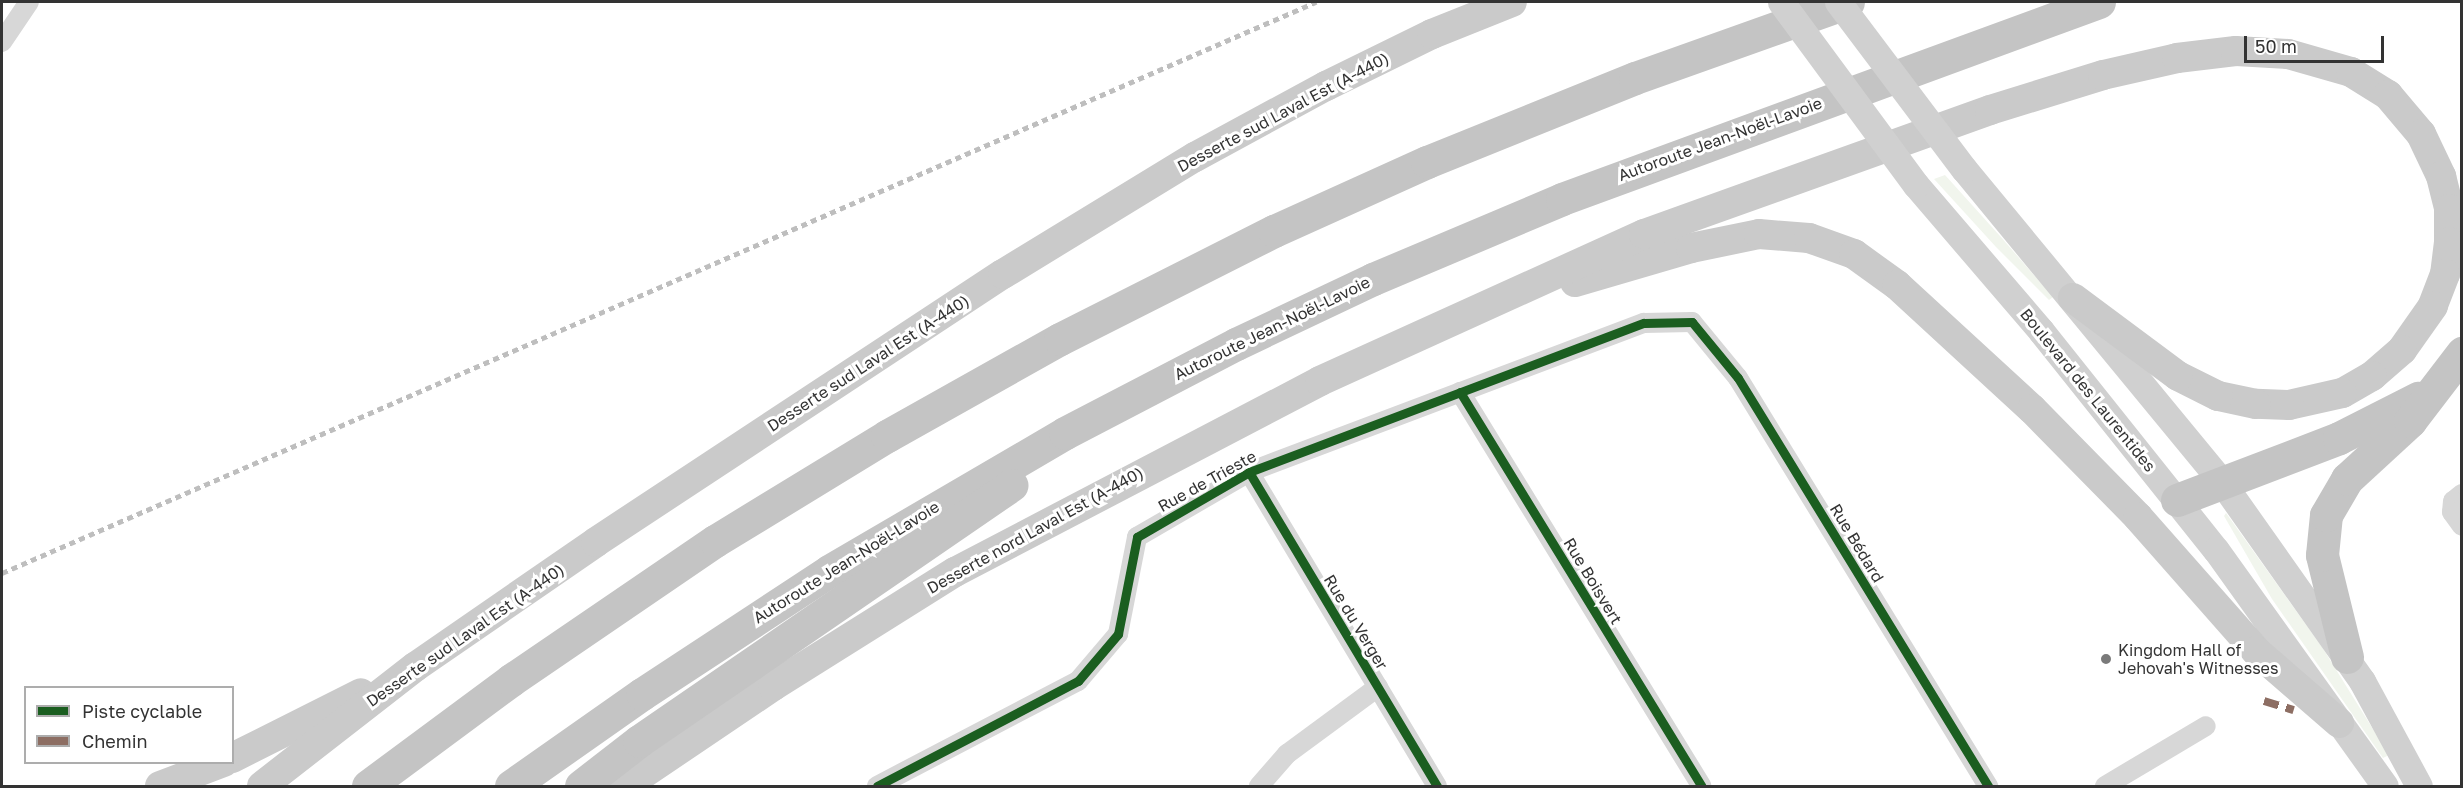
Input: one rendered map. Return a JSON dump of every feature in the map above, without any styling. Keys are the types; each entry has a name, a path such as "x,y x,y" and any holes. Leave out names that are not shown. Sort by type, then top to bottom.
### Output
{"highway":[{"path":"368,786 527,668 715,541 878,441 1050,344 1226,254 1417,167 1625,82 1848,2"},
{"name":"Autoroute Jean-Noël-Lavoie","path":"511,786 642,694 829,571 972,485 1163,381 1373,279 1524,214 1715,140 2099,2"},
{"path":"2347,657 2322,555 2326,515 2347,479 2410,421 2428,393 2462,353"},
{"path":"581,786 648,734 1163,381"},
{"path":"2177,500 2221,481 2339,438 2428,393"}],"main road":[{"name":"Desserte sud Laval Est (A-440)","path":"262,786 415,667 700,472 1096,216 1326,86 1432,34 1512,2"},
{"name":"Boulevard des Laurentides","path":"1781,2 1916,185 2177,500 2385,786"},
{"path":"1838,2 1964,168 2221,481 2347,657 2389,725 2420,786"},
{"path":"1468,314 1644,234 1807,174 2103,75 2198,54 2245,51 2288,54 2351,72 2377,86 2400,106 2429,147 2441,176 2449,209 2449,242 2445,274 2433,306 2413,336 2388,363 2342,393 2273,405 2218,396 2178,376 2073,298"},
{"path":"1468,314 1691,248 1744,237 1792,236 1839,247 1897,285 2032,409 2138,517 2256,651 2339,723"},
{"name":"Desserte nord Laval Est (A-440)","path":"625,786 839,644 995,550 1258,411 1468,314"},
{"path":"234,757 415,667"},
{"path":"160,786 219,764"}],"street":[{"path":"2,42 29,2"},
{"name":"Rue de Trieste","path":"877,786 1078,681 1118,634 1137,537 1249,472 1644,323 1692,322"},
{"name":"Rue Bédard","path":"1692,322 1738,378 1988,786"},
{"name":"Rue Boisvert","path":"1460,392 1701,786"},
{"name":"Rue du Verger","path":"1249,472 1437,786"},
{"path":"2462,494 2453,501 2452,512 2462,526"},
{"path":"1259,786 1287,754 1378,687"},
{"path":"2105,786 2206,726"}],"shaded area":[{"path":"1945,175 2053,297 2049,300 1996,247 1934,179"},
{"path":"2226,513 2322,647 2389,755 2383,758 2272,599 2224,516"}],"railway":[{"path":"2,573 1316,2"}],"marked path":[{"path":"2264,701 2294,710"}],"cycle path":[{"path":"877,786 1078,681 1118,634 1137,537 1249,472 1644,323 1692,322 1738,378 1988,786"},
{"path":"1460,392 1701,786"},
{"path":"1249,472 1437,786"}],"place":[{"name":"Kingdom Hall of Jehovah's Witnesses","path":"2106,659"}]}
